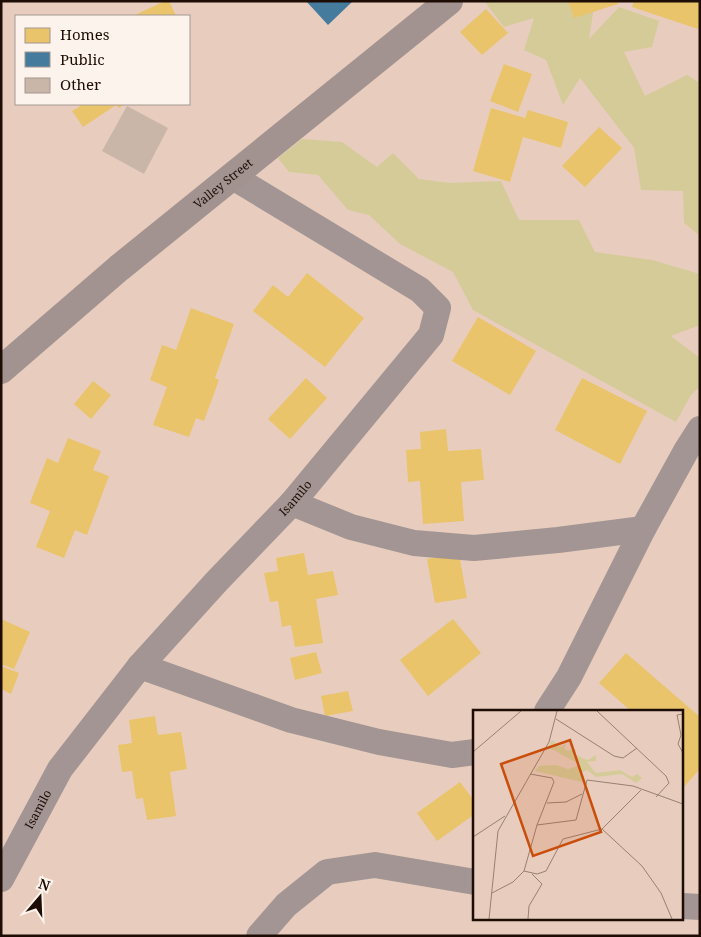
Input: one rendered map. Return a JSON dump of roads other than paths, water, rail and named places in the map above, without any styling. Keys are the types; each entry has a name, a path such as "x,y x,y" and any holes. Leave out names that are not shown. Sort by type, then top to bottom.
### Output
{"main road":[{"name":"Valley Street","path":"1,370 119,268 448,1"}],"street":[{"name":"Isamilo","path":"1,879 60,769 140,666 217,581 292,503 431,334 438,308 420,290 233,177"},
{"path":"548,710 569,677 643,529 700,429"},
{"path":"292,503 351,527 414,543 474,548 643,529"},
{"path":"140,666 291,720 379,742 452,754 473,752"},
{"path":"259,936 286,905 327,872 375,865 473,882"},
{"path":"684,906 700,907"}]}
